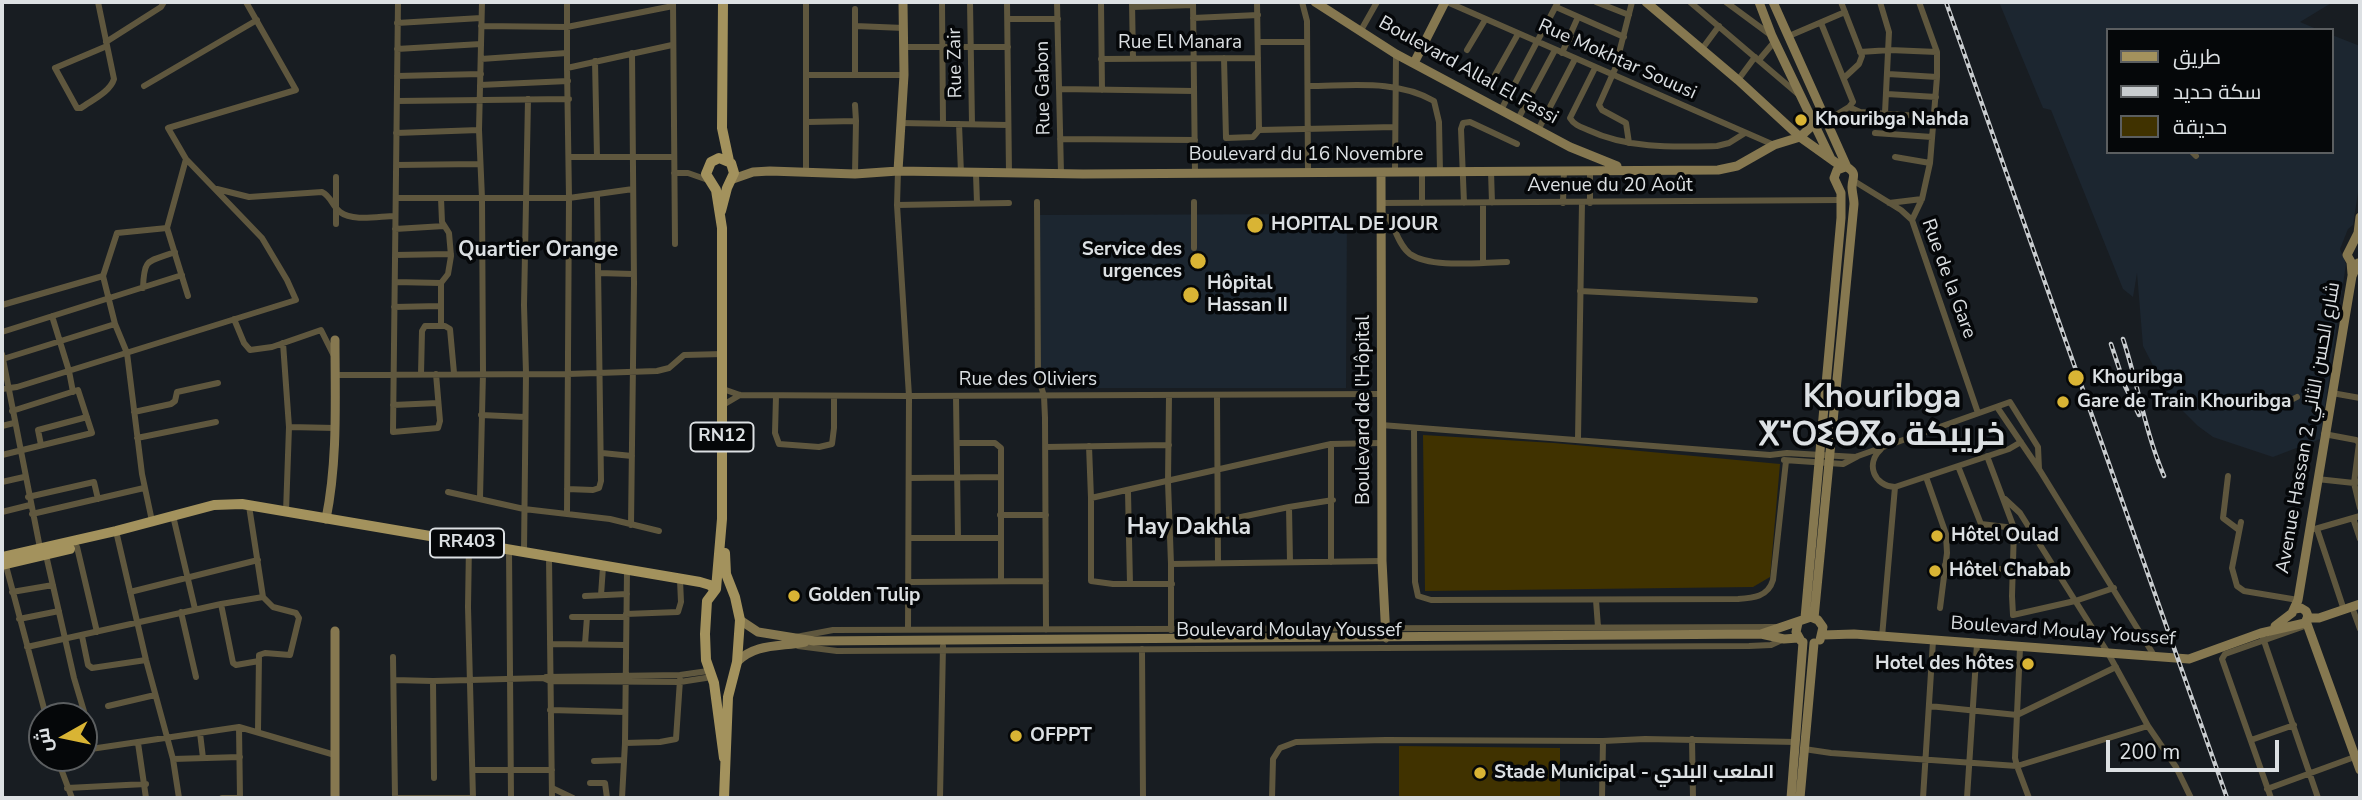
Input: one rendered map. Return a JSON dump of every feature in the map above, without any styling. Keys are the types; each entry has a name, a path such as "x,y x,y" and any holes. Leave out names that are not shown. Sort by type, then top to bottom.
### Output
{"main road":[{"name":"RN12","path":"721,211 731,181 731,164 722,134 723,2"},
{"path":"898,171 905,47 903,2"},
{"path":"1414,63 1446,2"},
{"path":"1646,2 1800,137 1840,167 1854,172 1854,204 1824,460"},
{"path":"1759,2 1814,124 1840,167"},
{"path":"1773,2 1826,121 1840,167 1835,178 1841,200 1824,460 1810,621 1796,632 1800,640 1791,798"},
{"name":"Boulevard Allal El Fassi","path":"1319,4 1396,54 1571,149 1627,169"},
{"path":"1800,137 1814,124"},
{"name":"RN12","path":"716,589 722,519 721,211 706,174 722,134"},
{"name":"Boulevard du 16 Novembre","path":"731,164 753,172 855,174 898,171 1009,174 1724,169 1737,166 1774,145 1800,137"},
{"path":"1571,149 1587,170"},
{"path":"1564,170 1571,163 1571,149"},
{"path":"1587,170 1588,156"},
{"path":"710,163 719,158 731,164"},
{"name":"Boulevard du 16 Novembre","path":"731,181 753,172"},
{"name":"Boulevard de l'Hôpital","path":"1381,173 1382,561 1385,638"},
{"path":"711,182 723,186 731,181"},
{"path":"1838,185 1846,187 1853,183"},
{"path":"2357,248 2360,217"},
{"name":"Avenue Hassan 2 شارع الحسن الثاني","path":"2302,615 2300,587 2313,530 2324,434 2352,276 2357,262 2347,255 2357,248"},
{"path":"326,519 332,487 335,428 335,340"},
{"name":"RR403","path":"43,552 77,547 152,521 214,505 245,505 705,583 716,589"},
{"name":"RR403","path":"3,561 245,505"},
{"name":"RN12","path":"722,519 726,574 740,620 737,662 728,697 728,734 724,758"},
{"path":"686,581 701,590 707,601 716,589 732,591"},
{"name":"RN12","path":"707,601 705,660 711,675 724,758 724,798"},
{"path":"2302,615 2314,619 2352,607"},
{"path":"2302,615 2358,756 2360,770"},
{"name":"Boulevard Moulay Youssef","path":"1823,635 1854,634 2189,659 2263,636 2282,622 2302,615"},
{"path":"740,620 758,632 794,641"},
{"path":"1800,798 1814,643 1823,635 1810,621"},
{"name":"Boulevard Moulay Youssef","path":"1762,634 1810,621 1854,634"},
{"path":"335,631 335,798"},
{"name":"Boulevard Moulay Youssef","path":"794,641 814,641 837,646 895,636 943,640 1762,634 1814,643"},
{"path":"737,662 743,655 757,648 794,641"},
{"path":"711,675 732,677"}],"street":[{"path":"98,2 107,44 114,79 113,85 77,108 55,68 107,44 161,7 164,2"},
{"path":"5,388 17,387 127,353 141,346 287,304 296,298 262,238 186,159 168,128 296,90 248,2"},
{"path":"398,2 393,432 432,430 439,425 436,374"},
{"path":"480,498 482,198 479,131 482,2"},
{"path":"567,2 567,514"},
{"path":"806,2 806,171"},
{"path":"942,2 943,124"},
{"name":"Rue Zair","path":"970,2 972,124"},
{"path":"1007,2 1009,174"},
{"name":"Rue Gabon","path":"1058,2 1061,173"},
{"path":"1101,2 1102,90"},
{"path":"1224,58 1226,138 1250,138 1259,130 1257,2"},
{"path":"1302,2 1306,15 1307,43 1308,172"},
{"path":"1360,32 1377,2"},
{"name":"Rue Mokhtar Souusi","path":"1446,2 1774,145"},
{"path":"1461,9 1469,2"},
{"path":"1596,2 1629,15"},
{"path":"1629,143 1626,123 1599,106 1613,75 1632,2"},
{"path":"1690,2 1801,97"},
{"path":"1726,2 1773,38 1738,80"},
{"path":"1841,2 1861,60 1844,78"},
{"path":"1880,2 1888,25 1885,113"},
{"path":"1912,220 1922,200 1930,163 1937,77 1937,52 1919,2"},
{"path":"481,26 567,27 673,4 675,244"},
{"path":"1133,59 1133,5 1193,4 1195,173"},
{"path":"1306,15 1319,4"},
{"path":"1501,110 1557,4 1578,17 1624,37"},
{"path":"855,9 855,75"},
{"path":"1789,36 1845,12"},
{"path":"1193,18 1258,15"},
{"path":"1562,53 1578,17"},
{"path":"397,23 481,18"},
{"path":"1008,19 1058,19"},
{"path":"144,86 257,20"},
{"path":"1467,50 1485,20"},
{"path":"1821,23 1853,99 1849,107 1826,121"},
{"path":"855,26 904,27"},
{"path":"1702,49 1719,26"},
{"path":"1495,75 1518,34"},
{"path":"1570,38 1618,59"},
{"path":"1258,43 1307,43"},
{"path":"397,49 481,44"},
{"path":"567,68 672,45"},
{"path":"905,47 1008,47"},
{"path":"1518,118 1555,50"},
{"path":"1860,51 1937,52"},
{"path":"481,59 567,53"},
{"path":"631,525 634,274 632,53"},
{"path":"1395,172 1396,54"},
{"name":"Rue El Manara","path":"1101,59 1258,58"},
{"path":"1538,130 1575,59"},
{"path":"595,61 597,157"},
{"path":"1595,68 1571,120 1602,136 1629,143 1717,146 1729,143 1745,133"},
{"path":"397,76 481,74"},
{"path":"807,75 904,75"},
{"path":"1888,75 1937,77"},
{"path":"480,85 568,81"},
{"path":"1308,86 1396,88 1422,94 1436,104 1440,172"},
{"path":"1059,89 1194,91"},
{"path":"1887,94 1936,97"},
{"path":"524,553 524,305 528,99"},
{"path":"397,102 569,99"},
{"path":"855,105 855,174"},
{"path":"1849,107 1860,112 1934,117"},
{"path":"807,121 856,121"},
{"path":"1464,203 1463,123 1470,122 1517,144"},
{"path":"901,123 1008,125"},
{"path":"959,124 961,173"},
{"path":"1259,130 1395,127"},
{"path":"396,133 479,131"},
{"path":"1875,133 1932,137"},
{"path":"1060,139 1195,140"},
{"path":"569,157 674,156"},
{"path":"1895,157 1930,163"},
{"path":"186,159 167,228 188,296"},
{"path":"688,173 710,163"},
{"path":"396,165 480,164"},
{"path":"1563,202 1564,170"},
{"path":"1587,170 1590,202"},
{"path":"898,171 897,205 909,396 908,630"},
{"path":"1491,171 1492,203"},
{"path":"1422,172 1422,203"},
{"path":"674,173 688,173 711,182"},
{"path":"976,174 977,203"},
{"path":"336,177 336,224"},
{"name":"Rue de la Gare","path":"1853,183 1889,203 1912,220 1978,413"},
{"path":"215,189 249,197 322,192 342,214 355,217 395,216"},
{"path":"396,198 569,198 633,189"},
{"path":"567,489 593,490 599,488 601,481 597,195"},
{"path":"441,198 441,216 449,233 451,254 448,274 441,284 441,326"},
{"name":"Avenue du 20 Août","path":"1380,203 1841,200"},
{"path":"1889,203 1922,200"},
{"path":"1037,202 1038,376 1044,396 1046,447 1046,630"},
{"path":"1194,202 1194,248"},
{"path":"1578,439 1582,202"},
{"path":"897,205 1009,203"},
{"path":"1483,203 1483,262"},
{"path":"1380,216 1388,217 1409,253 1439,263 1507,262"},
{"path":"395,229 444,226"},
{"path":"152,521 144,488 127,353 115,324 103,276 117,233 167,228"},
{"path":"143,288 146,263 175,252"},
{"path":"395,255 451,254"},
{"path":"598,273 634,274"},
{"path":"2,332 182,275"},
{"path":"2,305 103,276"},
{"path":"395,282 441,284"},
{"path":"1580,291 1755,300"},
{"path":"394,307 440,306"},
{"path":"52,316 73,392"},
{"path":"234,319 244,343 250,350 283,343 321,330 335,358"},
{"path":"81,702 53,585 32,514 5,388 2,356 115,324"},
{"path":"421,374 423,329 441,326 450,329 454,373"},
{"path":"283,343 289,427 286,512"},
{"path":"335,375 632,372 666,370 684,355 723,354"},
{"path":"134,412 171,404 175,401 177,392 218,383"},
{"path":"723,389 740,396"},
{"path":"2,455 92,433 78,390 12,411"},
{"path":"2332,393 2360,398"},
{"name":"Rue des Oliviers","path":"740,396 1381,394"},
{"path":"1217,395 1219,563"},
{"path":"723,405 740,396"},
{"path":"776,396 775,433 779,444 819,447 832,444 834,396"},
{"path":"956,396 958,538"},
{"path":"1169,396 1171,630"},
{"path":"2252,402 2273,406 2297,397"},
{"path":"1381,425 1770,455 1787,453 1843,464 1857,456 2010,402 2038,447 2039,469"},
{"path":"393,405 438,403"},
{"path":"1997,407 2039,469 2155,657"},
{"path":"481,415 525,417"},
{"path":"41,445 38,430 87,417"},
{"path":"138,438 216,422"},
{"path":"2,426 14,423"},
{"path":"289,427 335,428"},
{"path":"1414,428 1415,582 1418,596 1431,600 1751,598 1767,591 1773,580 1786,461"},
{"path":"2324,434 2359,443 2357,482 2360,508"},
{"path":"1857,456 1867,459 1881,484 1895,487 2021,442"},
{"path":"957,443 998,444 1001,452 1001,581"},
{"path":"1091,498 1128,492 1331,444 1381,443"},
{"path":"1331,444 1331,562"},
{"path":"1046,447 1169,445"},
{"path":"1089,446 1089,579 1094,583 1172,584"},
{"path":"1872,470 1875,456 1886,446"},
{"path":"602,453 632,456"},
{"path":"1770,455 1786,461 1824,460"},
{"path":"1987,456 2014,528 2013,615 2075,601 2114,588"},
{"path":"1958,466 1981,524 2014,528"},
{"path":"2228,476 2223,519 2239,530"},
{"path":"2,482 24,477"},
{"path":"909,478 1000,477"},
{"path":"1926,477 1946,534 1940,608"},
{"path":"2317,479 2357,482"},
{"path":"29,497 94,482 98,499"},
{"path":"1882,636 1895,487"},
{"path":"32,514 144,488"},
{"path":"448,492 524,509 610,519 659,531"},
{"path":"1128,492 1129,584"},
{"path":"2005,499 2020,513 2108,653 2148,726 2176,767 2191,798"},
{"path":"1217,522 1333,500"},
{"path":"2,513 30,505"},
{"path":"245,505 258,560 263,597 270,605 296,613 299,618 290,655 259,655 258,731"},
{"path":"1289,507 1290,562"},
{"path":"1000,514 1046,515"},
{"path":"2360,539 2357,517 2313,530 2352,607 2360,629"},
{"path":"174,520 195,609"},
{"path":"2241,522 2232,568 2237,586 2302,615"},
{"path":"116,534 146,660 168,737 180,798"},
{"path":"910,538 1000,538"},
{"path":"2015,540 2037,540"},
{"path":"393,657 395,798 473,798 469,544"},
{"path":"77,547 97,632"},
{"path":"509,550 511,798"},
{"path":"549,557 548,678 552,798"},
{"path":"130,592 258,560"},
{"path":"3,561 42,702"},
{"path":"1171,564 1382,561"},
{"path":"1945,565 2012,570"},
{"path":"601,595 603,567"},
{"path":"622,798 627,571"},
{"path":"572,617 678,612 686,581"},
{"path":"910,582 1046,581"},
{"path":"12,592 53,585"},
{"path":"585,596 626,594"},
{"path":"27,647 195,609 263,597"},
{"path":"1596,600 1598,626"},
{"path":"221,604 233,663 236,665 259,661"},
{"path":"19,620 59,611"},
{"path":"181,612 196,677"},
{"path":"2271,798 2222,659 2225,654 2302,615"},
{"path":"586,644 587,617"},
{"name":"Boulevard Moulay Youssef","path":"794,641 833,630 895,636 908,630 943,640 1142,649 1598,626 1784,628"},
{"name":"Boulevard Moulay Youssef","path":"794,641 807,648 943,640 1046,630 1171,630 1744,646 1771,645 1784,639"},
{"path":"82,636 88,665 92,668 146,660"},
{"path":"2263,636 2318,798"},
{"path":"940,798 943,640"},
{"path":"1923,798 1933,641"},
{"path":"550,644 625,645"},
{"path":"1967,798 1977,644"},
{"path":"2020,648 2015,758 2029,798"},
{"path":"1142,649 1143,798"},
{"path":"1929,706 2017,715 2116,667"},
{"path":"394,680 680,678 711,675"},
{"path":"625,743 675,740 680,678"},
{"path":"433,681 434,778"},
{"path":"108,706 155,695"},
{"path":"550,710 625,712"},
{"path":"2251,740 2294,725"},
{"path":"1804,749 1926,761 2017,766 2148,726"},
{"path":"98,748 239,727 335,755"},
{"path":"222,798 240,798 239,727"},
{"path":"200,733 202,758"},
{"path":"1272,798 1272,772 1276,752 1286,744 1296,742 1692,739 1796,743"},
{"path":"1692,739 1693,798"},
{"path":"1602,798 1603,741"},
{"path":"138,743 146,798"},
{"path":"2267,789 2358,756"},
{"path":"173,759 240,757"},
{"path":"594,761 623,760"},
{"path":"473,770 551,770"},
{"path":"62,772 72,798"},
{"path":"590,783 605,783 607,798"},
{"path":"67,788 146,784"},
{"path":"552,789 573,798"}],"shaded area":[{"path":"1999,2 2333,2 2300,22 2314,28 2106,28 2106,154 2334,154 2334,36 2360,46 2359,186 2353,225 2348,229 2340,249 2346,264 2320,439 2273,457 2213,437 2177,405 2164,387 2143,346 2137,273 2133,297 2123,289 2051,110 2043,108"},
{"name":"Hôpital Hassan II","path":"1347,214 1346,388 1056,388 1054,375 1034,374 1036,215"}],"green space":[{"path":"1423,435 1554,443 1780,464 1770,577 1753,587 1425,591"},
{"name":"Stade Municipal - الملعب البلدي","path":"1399,746 1560,748 1560,798 1399,798"}],"railway":[{"path":"1946,2 2227,798"},
{"path":"2123,339 2164,476"},
{"path":"2111,344 2125,386 2139,415"}],"place":[{"name":"Khouribga Nahda","path":"1801,120"},
{"name":"HOPITAL DE JOUR","path":"1255,225"},
{"name":"Service des urgences","path":"1198,261"},
{"name":"Hôpital Hassan II","path":"1191,295"},
{"name":"Khouribga","path":"2076,378"},
{"name":"Gare de Train Khouribga","path":"2063,402"},
{"name":"Hôtel Oulad","path":"1937,536"},
{"name":"Hôtel Chabab","path":"1935,571"},
{"name":"Golden Tulip","path":"794,596"},
{"name":"Hotel des hôtes","path":"2028,664"},
{"name":"OFPPT","path":"1016,736"},
{"name":"Stade Municipal - الملعب البلدي","path":"1480,773"}],"district":[{"name":"Quartier Orange","path":"538,251"},
{"name":"Khouribga ⵅⵯⵔⵉⴱⴳⴰ خريبكة","path":"1882,418"},
{"name":"Hay Dakhla","path":"1189,528"}]}
